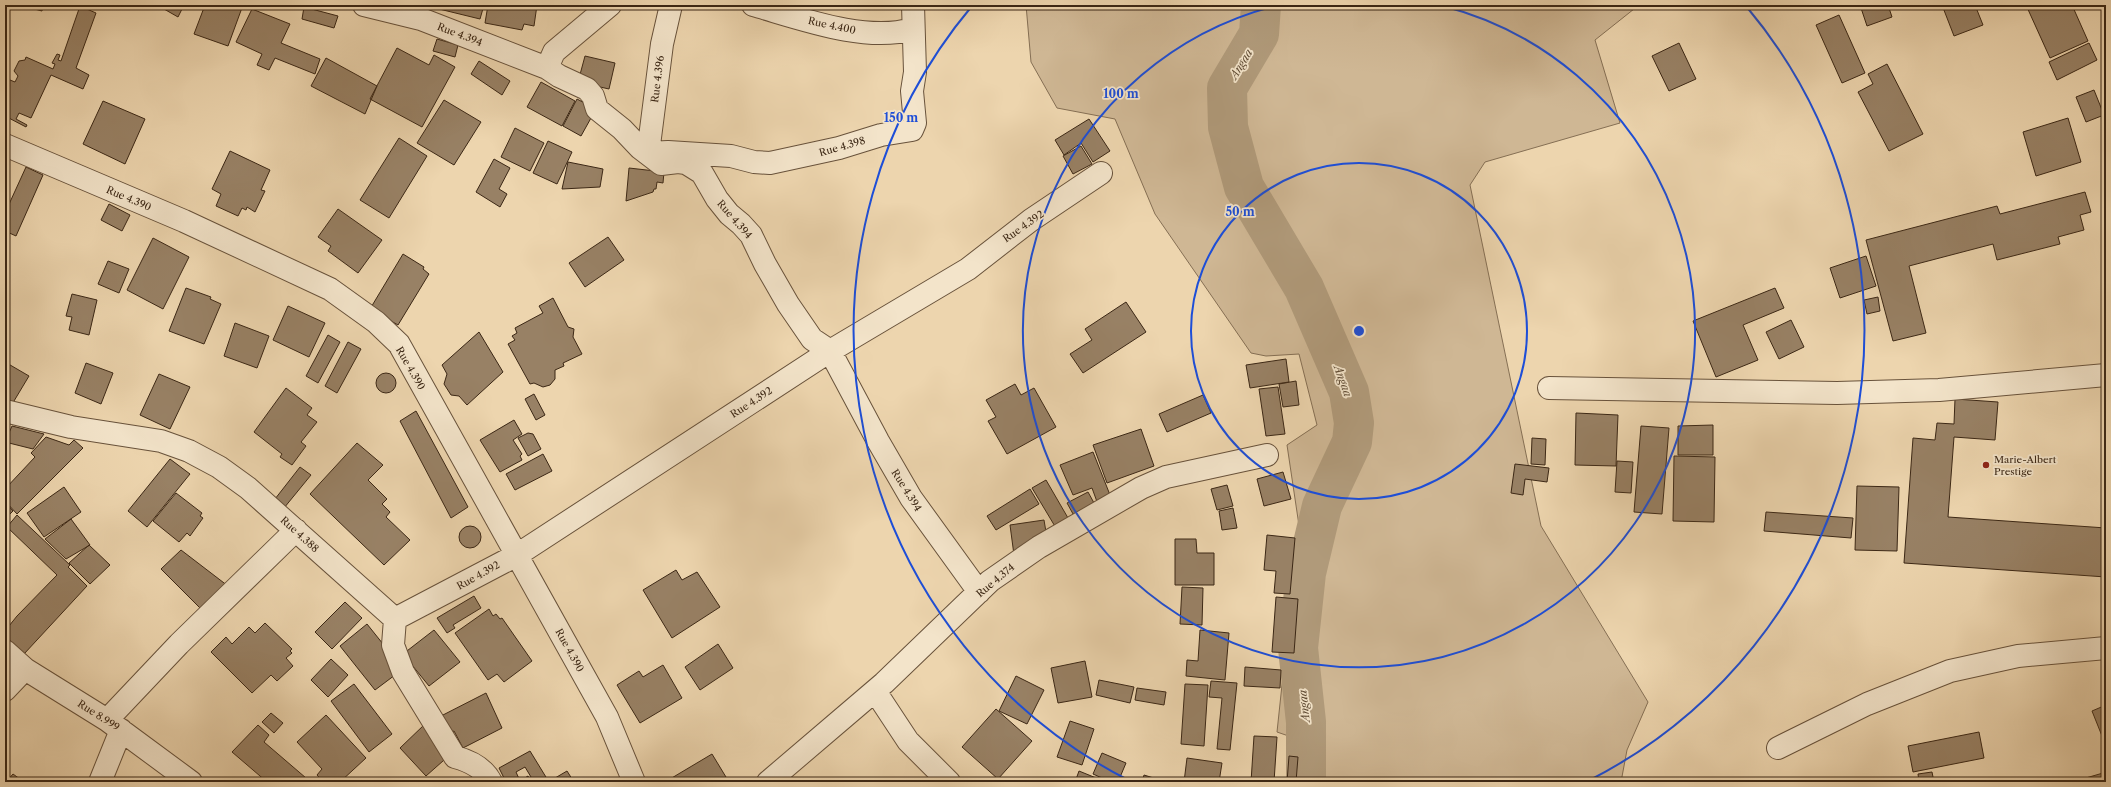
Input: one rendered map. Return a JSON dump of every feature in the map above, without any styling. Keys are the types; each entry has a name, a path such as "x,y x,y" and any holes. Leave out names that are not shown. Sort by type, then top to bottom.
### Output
{"street":[{"name":"Rue 4.394","path":"364,5 421,19 547,68 587,89 593,96 597,109 661,164 678,162 686,163 702,172 717,199 729,214 751,235 765,264 788,304 812,339 830,350 878,441 911,498 979,592"},
{"path":"547,68 554,52 610,5"},
{"name":"Rue 4.396","path":"648,153 662,44 671,5"},
{"name":"Rue 4.400","path":"753,5 829,26 858,31 898,34 912,29"},
{"name":"Rue 4.398","path":"648,153 668,152 731,156 754,162 770,163 840,148 881,135 912,130 914,123 912,91 915,72 912,29 913,5"},
{"name":"Rue 4.390","path":"5,145 184,221 330,289 376,322 399,344 607,717 634,782"},
{"name":"Rue 4.392","path":"395,619 517,555 830,350 968,269 1031,220 1101,173"},
{"path":"1549,388 1837,392 1924,391 2106,375"},
{"name":"Rue 4.388","path":"5,411 71,427 161,441 190,451 219,467 248,488 395,619"},
{"name":"Rue 4.374","path":"768,782 875,691 990,581 1039,547 1141,488 1166,477 1267,455"},
{"path":"100,782 114,725 179,644 296,530"},
{"path":"395,619 393,645 403,672 455,757 469,761 488,776 491,782"},
{"path":"1778,748 1867,704 1950,671 2018,656 2106,648"},
{"name":"Rue 8.999","path":"5,651 25,668 114,725 191,782"},
{"path":"5,690 25,668"},
{"path":"875,691 908,741 949,782"}],"shaded area":[{"path":"1026,5 1639,5 1595,40 1620,123 1485,162 1470,185 1541,526 1648,702 1627,750 1621,782 1296,782 1303,741 1277,732 1286,647 1304,559 1287,445 1317,425 1299,354 1266,356 1251,353 1155,214 1115,119 1057,108 1031,62"}],"building":[{"path":"19,5 43,5 42,11"},
{"path":"157,5 184,5 178,17"},
{"path":"205,5 243,5 228,46 194,34"},
{"path":"436,5 484,5 480,19 435,8"},
{"path":"488,5 537,5 534,26 524,24 522,30 485,23"},
{"path":"1860,5 1888,5 1892,17 1867,26"},
{"path":"1942,5 1975,5 1983,25 1954,36"},
{"path":"2026,5 2072,5 2088,41 2050,58"},
{"path":"80,6 96,13 76,68 89,75 83,89 51,75 31,118 19,113 16,119 27,125 26,127 5,116 5,78 15,82 18,76 14,71 19,61 25,60 26,57 53,69 55,64 52,63 57,54 60,55 58,60 61,61"},
{"path":"304,7 338,16 334,28 302,19"},
{"path":"252,9 290,24 281,43 320,59 315,74 275,58 269,70 257,65 262,54 236,42"},
{"path":"1839,15 1865,73 1842,83 1816,25"},
{"path":"437,39 458,45 455,57 433,51"},
{"path":"1679,43 1696,79 1669,91 1652,56"},
{"path":"2089,43 2097,60 2057,80 2049,62"},
{"path":"397,48 429,65 434,55 455,67 422,127 370,99"},
{"path":"585,56 615,63 609,89 578,82"},
{"path":"326,58 377,86 365,114 311,86"},
{"path":"479,61 510,81 502,95 471,74"},
{"path":"1887,64 1923,134 1889,151 1858,92 1873,84 1868,74"},
{"path":"541,82 575,101 562,126 527,107"},
{"path":"2094,90 2104,115 2086,122 2076,97"},
{"path":"577,99 596,109 581,136 563,126"},
{"path":"444,100 481,122 454,165 417,143"},
{"path":"103,101 145,119 125,164 83,144"},
{"path":"2068,118 2081,162 2036,176 2023,132"},
{"path":"1089,119 1110,151 1093,162 1081,143 1064,155 1055,140"},
{"path":"515,128 544,143 530,171 501,157"},
{"path":"399,138 427,156 389,218 360,200"},
{"path":"548,141 572,152 557,184 533,173"},
{"path":"1081,146 1092,164 1073,174 1063,156"},
{"path":"230,151 270,170 261,190 265,191 255,212 247,207 246,210 242,208 238,216 216,206 221,194 212,189"},
{"path":"494,159 510,168 499,189 507,194 500,207 476,192"},
{"path":"568,162 603,169 600,187 562,189"},
{"path":"26,167 43,175 16,236 5,231 5,213"},
{"path":"629,168 664,172 663,183 657,182 656,189 654,189 653,192 626,201"},
{"path":"2085,192 2091,212 2080,215 2084,230 2058,237 2060,244 1997,260 1993,244 1909,266 1926,333 1893,341 1866,240 1997,206 2000,214"},
{"path":"109,204 130,215 122,231 101,220"},
{"path":"338,209 382,240 358,273 328,251 331,246 318,237"},
{"path":"608,237 624,260 585,287 569,263"},
{"path":"153,238 189,257 163,309 127,290"},
{"path":"403,254 424,267 423,269 429,274 398,325 370,309"},
{"path":"1866,256 1876,286 1840,298 1830,268"},
{"path":"108,261 129,269 119,293 98,284"},
{"path":"186,288 211,297 210,299 221,304 204,344 169,331"},
{"path":"1775,288 1784,308 1743,325 1758,360 1716,377 1693,321"},
{"path":"72,294 97,300 89,335 69,330 72,317 66,316"},
{"path":"1878,297 1880,311 1867,314 1864,300"},
{"path":"553,298 568,327 574,329 573,337 582,354 563,363 564,366 555,370 555,379 550,385 543,387 534,383 530,384 508,344 515,340 512,336 517,333 515,328 543,313 539,306"},
{"path":"1126,302 1146,332 1083,373 1070,354 1092,340 1085,329"},
{"path":"288,306 325,323 309,357 273,340"},
{"path":"1791,320 1804,347 1779,359 1766,332"},
{"path":"235,323 269,336 257,368 224,356"},
{"path":"479,332 503,372 467,405 459,396 451,395 444,384 447,374 442,365"},
{"path":"328,335 340,342 318,383 306,376"},
{"path":"348,342 361,349 337,393 325,386"},
{"path":"1286,359 1289,382 1250,388 1246,365"},
{"path":"5,362 29,376 11,406 5,402"},
{"path":"86,363 113,373 101,404 75,393"},
{"path":"386,373 393,376 396,383 393,390 386,393 379,390 376,383 379,376"},
{"path":"159,374 190,387 170,429 140,415"},
{"path":"1296,381 1299,405 1283,407 1279,384"},
{"path":"1015,384 1021,395 1034,388 1056,427 1007,454 988,421 996,417 986,400"},
{"path":"1278,387 1285,434 1266,436 1259,389"},
{"path":"286,388 312,408 307,415 317,422 301,442 306,446 292,465 280,457 282,454 254,432"},
{"path":"534,394 545,415 536,420 525,399"},
{"path":"1203,395 1211,413 1167,432 1159,414"},
{"path":"1955,399 1998,402 1995,440 1954,437 1948,517 2106,528 2106,577 1904,563 1913,438 1935,440 1937,423 1954,424"},
{"path":"416,411 468,507 451,518 400,421"},
{"path":"1576,413 1618,415 1616,466 1575,465"},
{"path":"514,420 522,434 513,440 522,454 520,456 522,460 500,472 480,440"},
{"path":"1713,425 1713,455 1678,455 1678,426"},
{"path":"12,426 44,434 33,449 5,442"},
{"path":"1641,426 1669,428 1662,514 1634,512"},
{"path":"1141,429 1154,466 1107,483 1093,445"},
{"path":"528,433 533,434 541,449 528,456 518,438"},
{"path":"46,437 69,445 74,440 83,448 17,514 5,501 5,489 35,457 31,453"},
{"path":"1532,438 1546,439 1545,465 1531,464"},
{"path":"357,443 383,465 368,480 387,499 382,504 390,512 386,517 410,540 384,565 310,494"},
{"path":"1093,452 1114,505 1100,510 1092,488 1073,495 1060,465"},
{"path":"543,454 552,471 515,490 506,474"},
{"path":"1674,456 1715,457 1714,522 1673,521"},
{"path":"170,459 190,474 147,527 128,511"},
{"path":"1617,461 1633,462 1631,493 1615,492"},
{"path":"1515,464 1549,468 1547,482 1525,479 1523,495 1511,493"},
{"path":"300,467 311,475 284,508 275,499"},
{"path":"1283,472 1291,499 1264,506 1257,479"},
{"path":"1046,480 1075,530 1062,538 1032,488"},
{"path":"1227,485 1233,506 1217,510 1211,489"},
{"path":"1857,486 1899,487 1897,551 1855,550"},
{"path":"64,487 81,512 44,537 27,513"},
{"path":"1030,489 1039,504 996,530 987,516"},
{"path":"1088,492 1099,512 1078,523 1067,503"},
{"path":"176,493 202,513 200,516 203,518 190,536 187,533 179,542 153,521"},
{"path":"5,502 13,511 5,519"},
{"path":"1233,508 1237,528 1222,530 1219,511"},
{"path":"1766,512 1853,518 1851,538 1764,531"},
{"path":"17,515 70,565 68,567 87,586 24,654 5,636 5,631 17,616 57,575 7,527"},
{"path":"71,519 90,545 66,559 45,539"},
{"path":"1044,520 1049,550 1014,555 1010,525"},
{"path":"470,526 478,529 481,537 478,545 470,548 462,545 459,537 462,529"},
{"path":"1267,535 1295,538 1290,594 1274,593 1276,571 1264,570"},
{"path":"1175,539 1196,539 1197,553 1214,553 1214,585 1175,585"},
{"path":"89,545 110,565 90,584 69,563"},
{"path":"181,550 228,586 204,612 161,569"},
{"path":"676,570 682,580 697,572 720,607 672,638 643,590"},
{"path":"1182,587 1203,588 1202,625 1180,624"},
{"path":"474,596 481,608 453,625 455,628 447,633 437,618"},
{"path":"1276,597 1298,599 1294,653 1272,652"},
{"path":"345,602 362,618 332,649 315,632"},
{"path":"489,609 493,616 496,614 500,619 502,618 532,661 504,682 497,674 488,680 455,633"},
{"path":"265,623 292,649 290,651 292,653 286,658 293,666 277,681 271,675 252,693 211,652 226,637 232,644 249,627 255,633"},
{"path":"367,624 403,669 375,690 340,646"},
{"path":"434,630 460,662 429,686 403,654"},
{"path":"1200,630 1229,633 1225,680 1186,676 1187,660 1198,661"},
{"path":"718,644 733,668 700,690 685,667"},
{"path":"331,659 348,675 328,697 311,680"},
{"path":"1085,661 1092,697 1058,703 1051,668"},
{"path":"663,665 682,698 640,723 617,685 639,671 643,677"},
{"path":"1245,667 1281,670 1280,688 1244,686"},
{"path":"1016,676 1044,690 1027,724 999,711"},
{"path":"1099,680 1134,687 1130,703 1096,695"},
{"path":"1211,681 1237,683 1230,750 1217,749 1222,698 1209,697"},
{"path":"354,684 392,734 369,752 331,701"},
{"path":"1185,684 1208,685 1204,746 1181,744"},
{"path":"1137,688 1166,692 1164,705 1135,700"},
{"path":"486,693 502,728 463,748 454,731 450,733 441,716"},
{"path":"2106,705 2106,746 2092,711"},
{"path":"996,709 1032,741 998,779 962,747"},
{"path":"271,713 283,723 274,733 262,722"},
{"path":"326,715 366,758 340,782 323,782 317,775 322,769 297,742"},
{"path":"1070,721 1094,729 1082,765 1057,757"},
{"path":"425,724 452,753 426,776 400,748"},
{"path":"258,725 269,735 264,742 306,778 302,782 267,782 232,752"},
{"path":"1979,732 1984,758 1913,772 1908,746"},
{"path":"1254,736 1277,737 1274,782 1251,782"},
{"path":"530,751 549,782 534,782 525,767 516,772 520,781 528,776 531,782 506,782 499,768"},
{"path":"1102,753 1126,763 1118,782 1111,782 1093,774"},
{"path":"712,754 729,782 665,782"},
{"path":"1289,756 1298,757 1296,782 1287,782"},
{"path":"1187,758 1222,763 1219,782 1184,782"},
{"path":"567,771 574,782 550,781"},
{"path":"1079,771 1106,782 1075,782"},
{"path":"1932,772 1934,782 1919,782 1918,774"},
{"path":"2103,773 2105,782 2072,782"},
{"path":"13,774 24,782 6,782"},
{"path":"1144,775 1160,780 1160,782 1142,782"}],"waterway":[{"name":"Angaa","path":"1261,5 1259,34 1227,88 1228,127 1244,187 1304,288 1349,392 1354,423 1352,442 1322,506 1306,573 1298,648 1306,722 1306,782"}],"place":[{"name":"Marie-Albert Prestige","path":"1986,465"}]}
